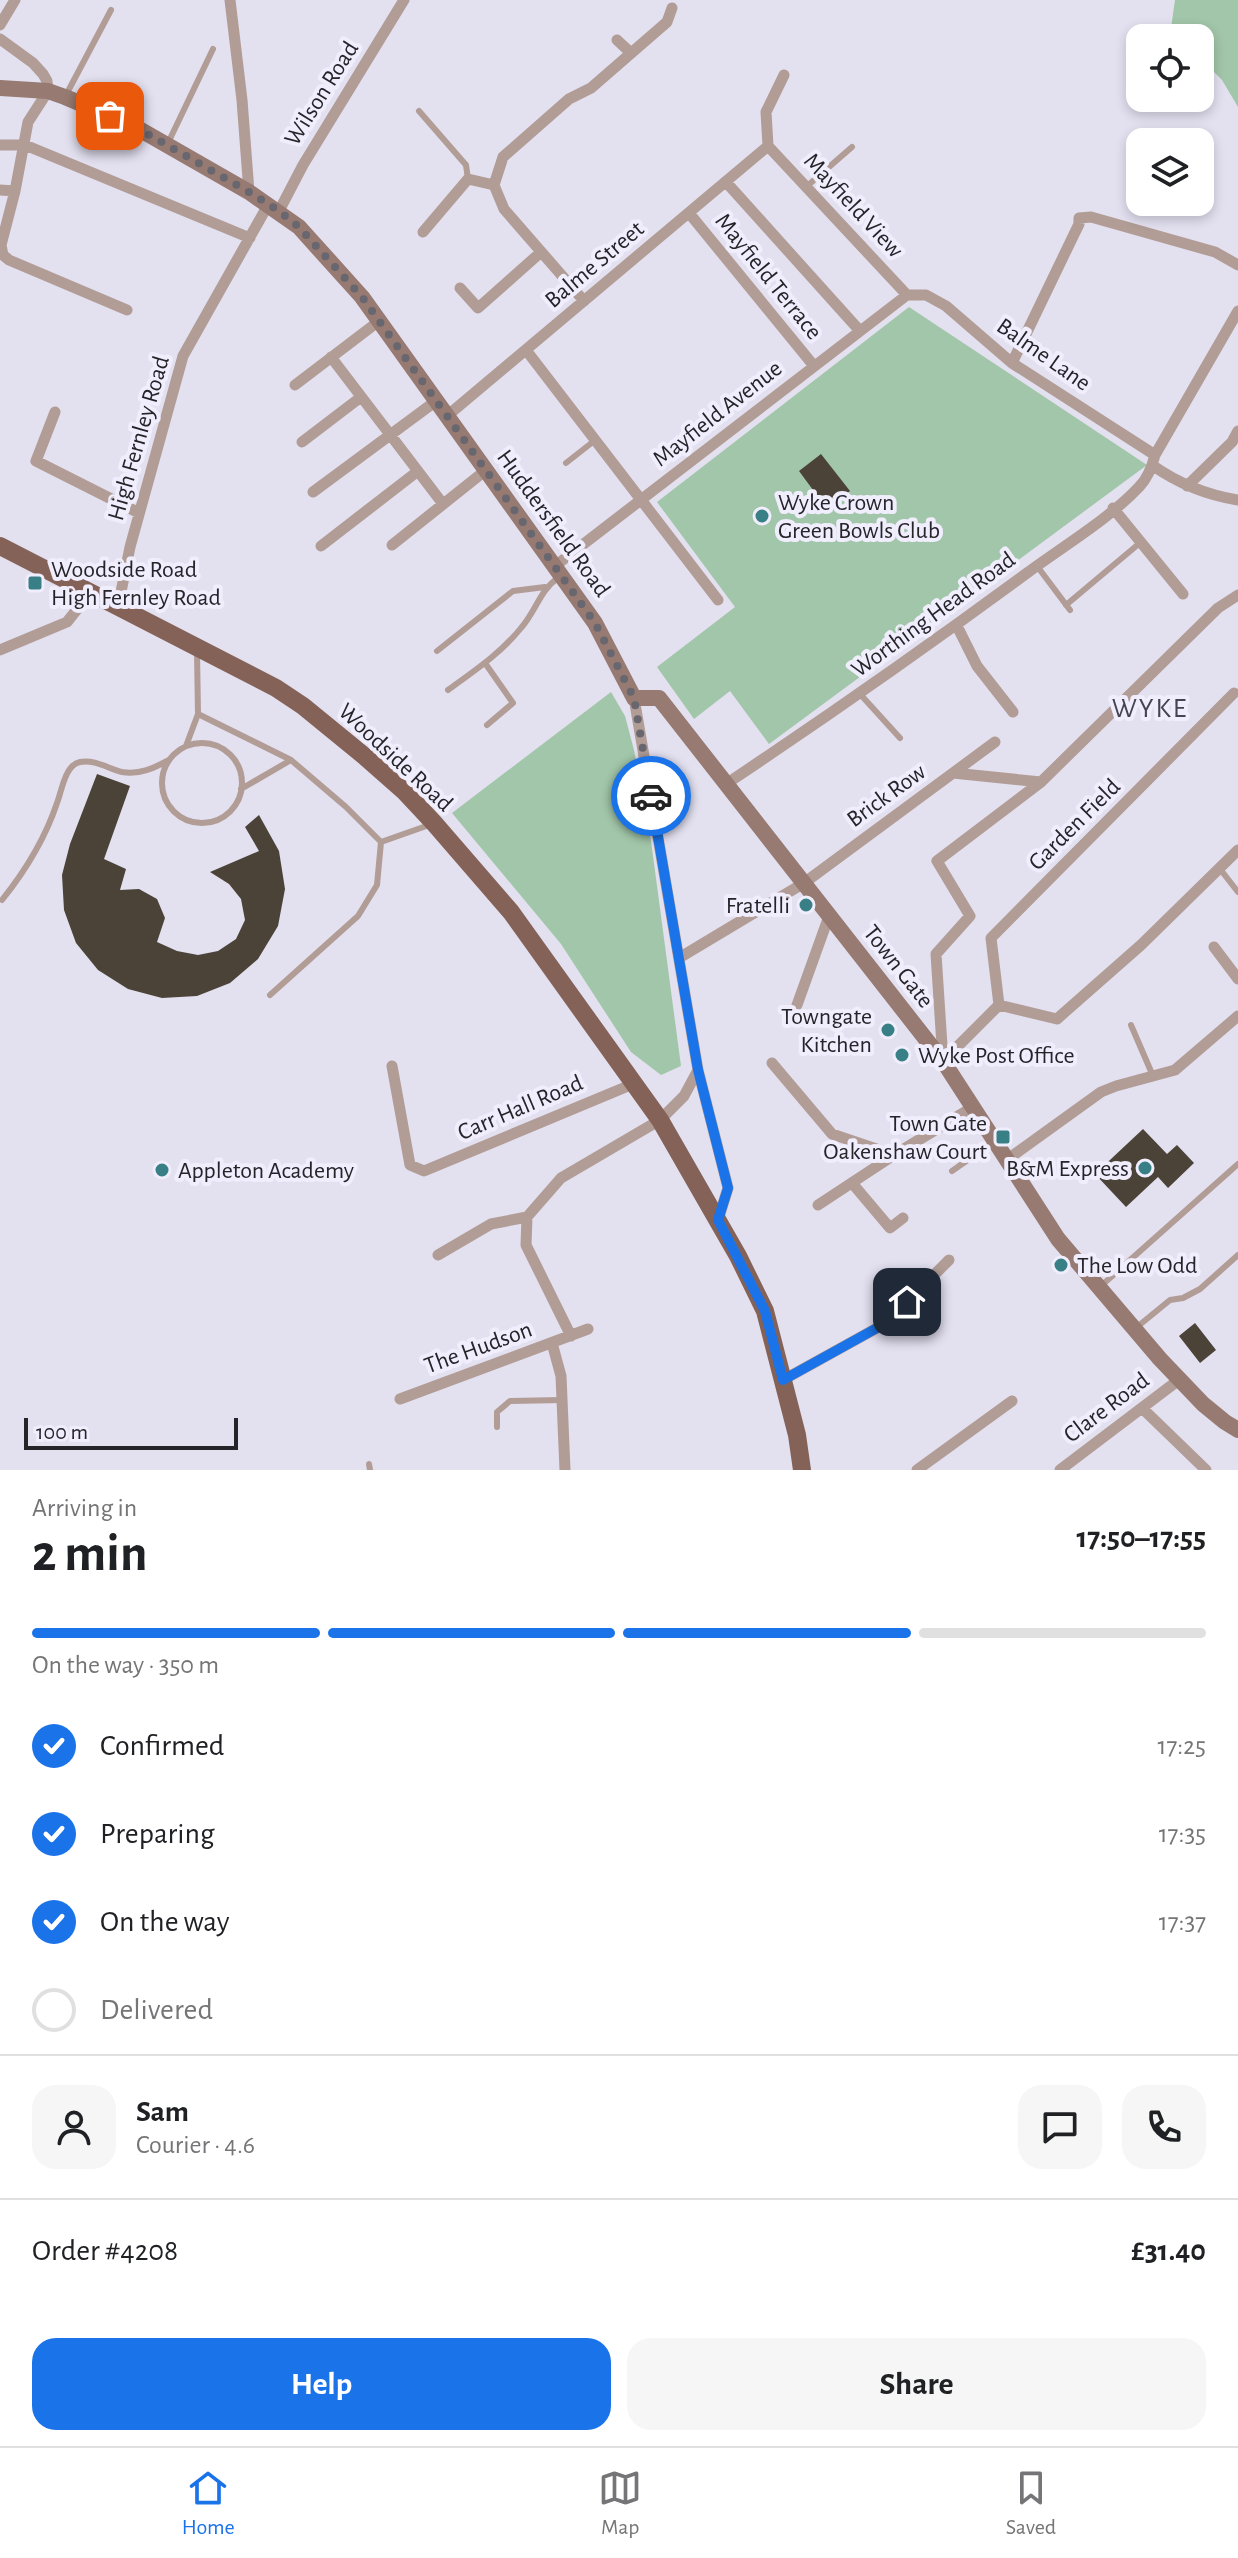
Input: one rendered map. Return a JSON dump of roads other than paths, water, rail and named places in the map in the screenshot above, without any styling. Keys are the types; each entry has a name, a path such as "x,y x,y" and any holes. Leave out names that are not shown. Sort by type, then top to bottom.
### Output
{"main road":[{"name":"Huddersfield Road","path":"0,88 48,91 132,125 249,192 299,227 345,277 379,321 558,570 595,623 634,698"},
{"name":"Woodside Road","path":"0,546 276,688 303,706 387,775 434,823 511,912 660,1120"},
{"name":"Town Gate","path":"634,698 659,698 943,1061 1058,1239 1203,1404 1238,1430"},
{"path":"660,1120 718,1220 765,1311 797,1435 802,1470"}],"street":[{"path":"0,25 15,0"},
{"path":"230,0 249,192"},
{"name":"Wilson Road","path":"273,208 303,165 404,0"},
{"path":"584,301 504,209 494,185 503,157 569,99 591,88 667,22 672,8"},
{"path":"0,39 43,74 48,91 28,122 1,245 3,255 127,310"},
{"path":"617,40 631,53"},
{"path":"768,146 766,112 784,75"},
{"path":"0,145 25,145 250,238"},
{"name":"Balme Street","path":"447,416 768,146"},
{"name":"Mayfield View","path":"768,146 907,295"},
{"path":"423,232 468,179 494,185"},
{"path":"726,182 860,331"},
{"path":"0,190 15,191"},
{"name":"High Fernley Road","path":"118,607 139,513 183,356 250,238 273,208"},
{"name":"Mayfield Terrace","path":"689,213 814,366"},
{"path":"1012,363 1079,224 1079,218 1091,217 1215,252 1238,265"},
{"path":"460,288 478,308 540,253"},
{"name":"Mayfield Avenue","path":"558,570 639,500 907,295"},
{"name":"Balme Lane","path":"907,295 926,295 946,306 1012,363 1154,460"},
{"name":"Worthing Head Road","path":"726,784 957,626 1139,487 1238,311"},
{"path":"295,385 379,321"},
{"path":"526,350 718,600"},
{"path":"331,357 443,504"},
{"path":"302,442 361,397"},
{"path":"313,492 436,401"},
{"path":"55,412 36,461 139,513"},
{"path":"1187,486 1232,442 1238,431"},
{"path":"1154,460 1187,486 1238,500"},
{"path":"392,545 486,470"},
{"path":"321,546 418,471"},
{"path":"1113,508 1183,594"},
{"path":"0,650 67,622 90,593"},
{"path":"943,1061 936,954 970,916 937,861 1041,782 1218,608 1238,595"},
{"path":"957,626 977,666 1013,712"},
{"name":"Garden Field","path":"999,1005 991,938 1234,693"},
{"name":"Huddersfield Road","path":"634,698 698,1070 728,1188 718,1220"},
{"name":"Brick Row","path":"679,958 804,883 995,742"},
{"path":"953,773 1041,782"},
{"path":"943,1061 999,1005 1057,1019 1238,850"},
{"path":"797,1005 829,916"},
{"path":"1214,947 1238,979"},
{"path":"1008,1159 1101,1092 1175,1070 1238,1016"},
{"path":"772,1063 832,1134 894,1155"},
{"name":"Carr Hall Road","path":"392,1066 410,1165 424,1171 633,1084"},
{"path":"438,1255 491,1224 527,1217 561,1178 660,1120 684,1096 698,1070"},
{"path":"818,1205 973,1107"},
{"path":"852,1183 890,1228 903,1218"},
{"name":"The Hudson","path":"527,1217 526,1245 571,1336"},
{"path":"783,1380 886,1323 949,1260"},
{"name":"The Hudson","path":"400,1399 588,1329"},
{"path":"552,1343 561,1376 565,1470"},
{"name":"Clare Road","path":"1060,1470 1180,1379"},
{"path":"917,1470 1012,1401"},
{"path":"1142,1408 1206,1470"}],"lane":[{"path":"65,97 111,10"},
{"path":"167,145 213,49"},
{"path":"419,111 466,165 468,179"},
{"path":"806,187 852,147"},
{"path":"566,463 594,441"},
{"path":"1037,566 1068,608 1141,542"},
{"path":"448,690 485,663 520,629 558,570"},
{"path":"437,651 513,591 545,587"},
{"path":"186,746 198,714 197,648"},
{"path":"485,663 513,703 487,725"},
{"path":"860,694 900,738"},
{"path":"198,714 291,760 381,842"},
{"path":"2,900 25,871 49,826 70,768 79,762 95,763 124,772 148,771 186,746 202,742 215,744 226,750 241,771 241,789 233,809 210,823 196,823 172,810 162,785 169,760"},
{"path":"241,789 291,760"},
{"path":"381,842 434,823"},
{"path":"270,995 358,916 377,885 381,842"},
{"path":"1220,869 1238,892"},
{"path":"1131,1025 1153,1076"},
{"path":"952,1171 996,1141"},
{"path":"1099,1287 1238,1164"},
{"path":"1134,1329 1170,1300 1183,1298 1200,1289 1238,1255"},
{"path":"497,1427 497,1412 510,1401 562,1400"}],"place":[{"name":"Wyke Crown Green Bowls Club","path":"762,516"},
{"name":"Woodside Road High Fernley Road","path":"35,583"},
{"name":"Fratelli","path":"806,905"},
{"name":"Towngate Kitchen","path":"888,1030"},
{"name":"Wyke Post Office","path":"902,1055"},
{"name":"Town Gate Oakenshaw Court","path":"1003,1137"},
{"name":"B&M Express","path":"1145,1168"},
{"name":"Appleton Academy","path":"162,1170"},
{"name":"The Low Odd","path":"1061,1265"}],"district":[{"name":"WYKE","path":"1150,707"}]}
